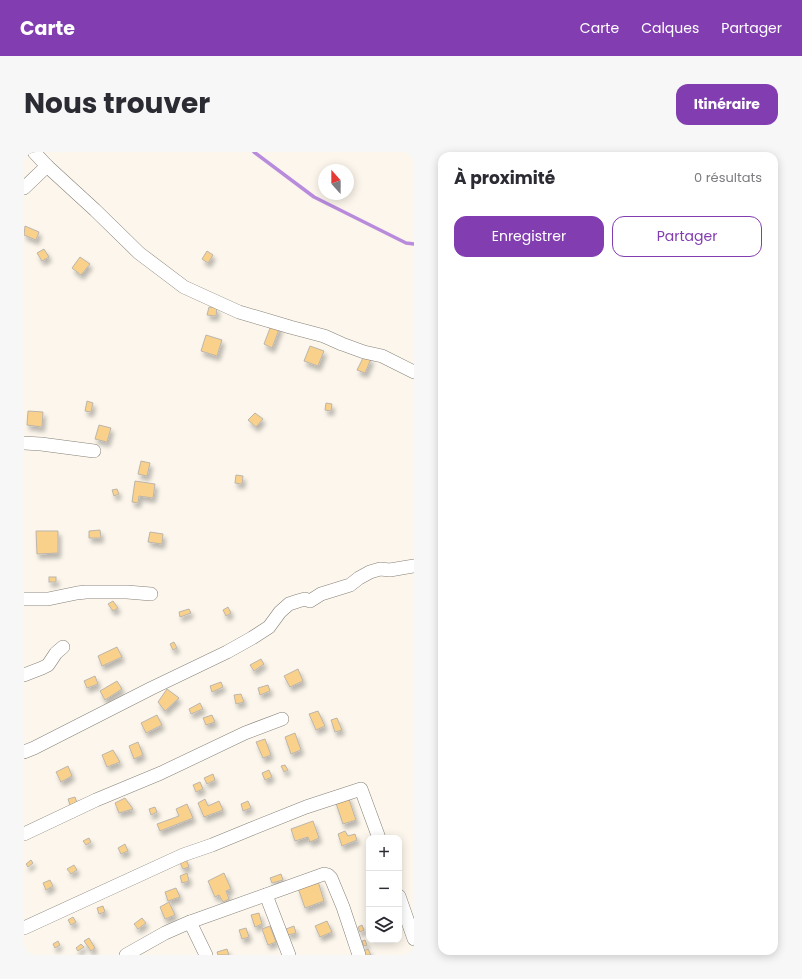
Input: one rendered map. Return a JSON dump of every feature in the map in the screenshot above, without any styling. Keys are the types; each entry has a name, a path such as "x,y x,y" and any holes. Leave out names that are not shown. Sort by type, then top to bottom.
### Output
{"street":[{"path":"34,152 139,253 184,287 239,312 324,336 364,352 382,356 414,372"},
{"path":"24,188 47,166"},
{"path":"24,443 94,451"},
{"path":"24,752 227,652 270,627 280,612 289,604 305,600 310,601 321,594 346,587 370,572 380,569 390,570 414,566"},
{"path":"24,599 48,599 73,593 86,592 127,592 151,594"},
{"path":"24,675 48,665 56,653 63,647"},
{"path":"24,834 96,800 161,773 245,733 282,719"},
{"path":"24,928 183,855 212,845 306,807 362,789 378,835"},
{"path":"126,955 165,933 190,922 324,874 328,874 331,878 344,907 359,955"},
{"path":"266,895 289,955"},
{"path":"402,905 414,939"},
{"path":"190,922 206,955"}],"building":[{"path":"25,226 39,232 36,240 24,235"},
{"path":"44,249 49,257 42,261 37,253"},
{"path":"207,251 213,255 208,263 202,259"},
{"path":"80,257 90,264 81,275 72,268"},
{"path":"209,307 217,308 216,316 207,315"},
{"path":"272,323 280,327 272,348 264,344"},
{"path":"206,335 222,340 217,356 201,351"},
{"path":"310,346 324,351 318,366 304,361"},
{"path":"364,356 371,359 365,373 357,370"},
{"path":"87,401 93,403 91,412 85,411"},
{"path":"326,403 332,404 331,411 325,410"},
{"path":"28,411 43,412 42,427 27,425"},
{"path":"255,413 263,419 256,427 248,420"},
{"path":"99,425 111,428 107,442 95,439"},
{"path":"141,461 150,463 147,476 138,474"},
{"path":"236,475 243,476 242,484 235,483"},
{"path":"135,481 155,484 153,498 139,496 138,503 132,502"},
{"path":"117,489 119,494 114,496 112,490"},
{"path":"100,530 101,538 89,538 89,531"},
{"path":"36,531 58,531 58,553 37,554"},
{"path":"150,532 163,534 162,544 148,542"},
{"path":"49,577 56,577 56,582 49,582"},
{"path":"113,601 118,608 113,611 108,604"},
{"path":"228,607 231,613 226,616 223,610"},
{"path":"189,609 191,613 180,617 179,612"},
{"path":"174,642 177,648 173,650 170,644"},
{"path":"117,647 122,657 102,666 98,656"},
{"path":"261,659 264,664 254,671 250,665"},
{"path":"298,669 303,681 290,687 284,676"},
{"path":"95,676 98,684 87,688 84,681"},
{"path":"117,681 122,689 105,700 100,691"},
{"path":"221,682 223,687 212,692 210,686"},
{"path":"268,685 270,691 260,695 258,688"},
{"path":"167,689 179,698 165,711 158,702"},
{"path":"241,694 244,702 236,704 234,695"},
{"path":"200,703 203,709 191,714 189,709"},
{"path":"318,711 325,726 316,730 309,714"},
{"path":"157,715 162,725 146,733 141,723"},
{"path":"212,715 215,722 206,725 203,718"},
{"path":"337,718 342,730 335,732 331,720"},
{"path":"295,733 301,750 291,754 285,737"},
{"path":"265,739 271,755 263,758 256,742"},
{"path":"138,742 143,755 134,759 129,746"},
{"path":"113,750 120,762 107,767 102,755"},
{"path":"285,765 288,770 284,772 281,766"},
{"path":"68,766 72,776 61,782 56,772"},
{"path":"269,770 272,777 265,780 262,773"},
{"path":"213,774 215,780 207,784 204,778"},
{"path":"200,782 203,789 196,792 193,785"},
{"path":"348,796 356,820 343,824 335,800"},
{"path":"75,797 77,803 70,805 68,799"},
{"path":"125,798 133,809 119,813 115,803"},
{"path":"205,799 208,806 219,801 223,810 204,817 198,803"},
{"path":"248,801 251,808 243,811 241,804"},
{"path":"187,804 193,818 160,831 157,824 179,816 176,809"},
{"path":"155,807 157,812 151,815 149,809"},
{"path":"313,821 319,838 310,842 308,837 295,841 291,829"},
{"path":"345,831 348,836 355,834 357,840 342,846 338,834"},
{"path":"89,838 91,842 86,845 83,841"},
{"path":"125,844 128,851 121,854 118,848"},
{"path":"186,859 189,867 183,869 179,861"},
{"path":"31,860 33,863 28,867 26,864"},
{"path":"74,865 77,870 71,874 67,869"},
{"path":"187,873 189,881 182,883 180,876"},
{"path":"224,873 231,889 226,891 229,899 223,902 219,895 215,897 208,881"},
{"path":"281,874 283,880 272,883 270,878"},
{"path":"50,880 53,886 46,890 43,883"},
{"path":"318,881 324,901 305,908 298,888"},
{"path":"176,888 180,897 168,901 165,892"},
{"path":"169,902 175,915 165,919 160,907"},
{"path":"103,906 105,912 99,914 97,908"},
{"path":"259,913 262,924 255,927 251,915"},
{"path":"73,917 76,922 71,925 68,920"},
{"path":"142,918 146,923 138,929 134,924"},
{"path":"327,921 332,932 320,937 315,926"},
{"path":"362,925 364,930 360,932 358,927"},
{"path":"270,926 276,942 268,945 262,929"},
{"path":"294,926 296,933 288,935 286,929"},
{"path":"246,928 249,937 242,939 239,930"},
{"path":"89,938 95,948 91,951 84,941"},
{"path":"365,940 367,945 364,946 362,941"},
{"path":"58,941 60,945 55,948 53,944"},
{"path":"81,944 84,947 78,951 76,948"},
{"path":"227,949 229,955 218,955 217,952"},
{"path":"368,949 371,955 365,955 363,951"}],"waterway":[{"path":"254,152 314,197 406,243 414,244"}]}
